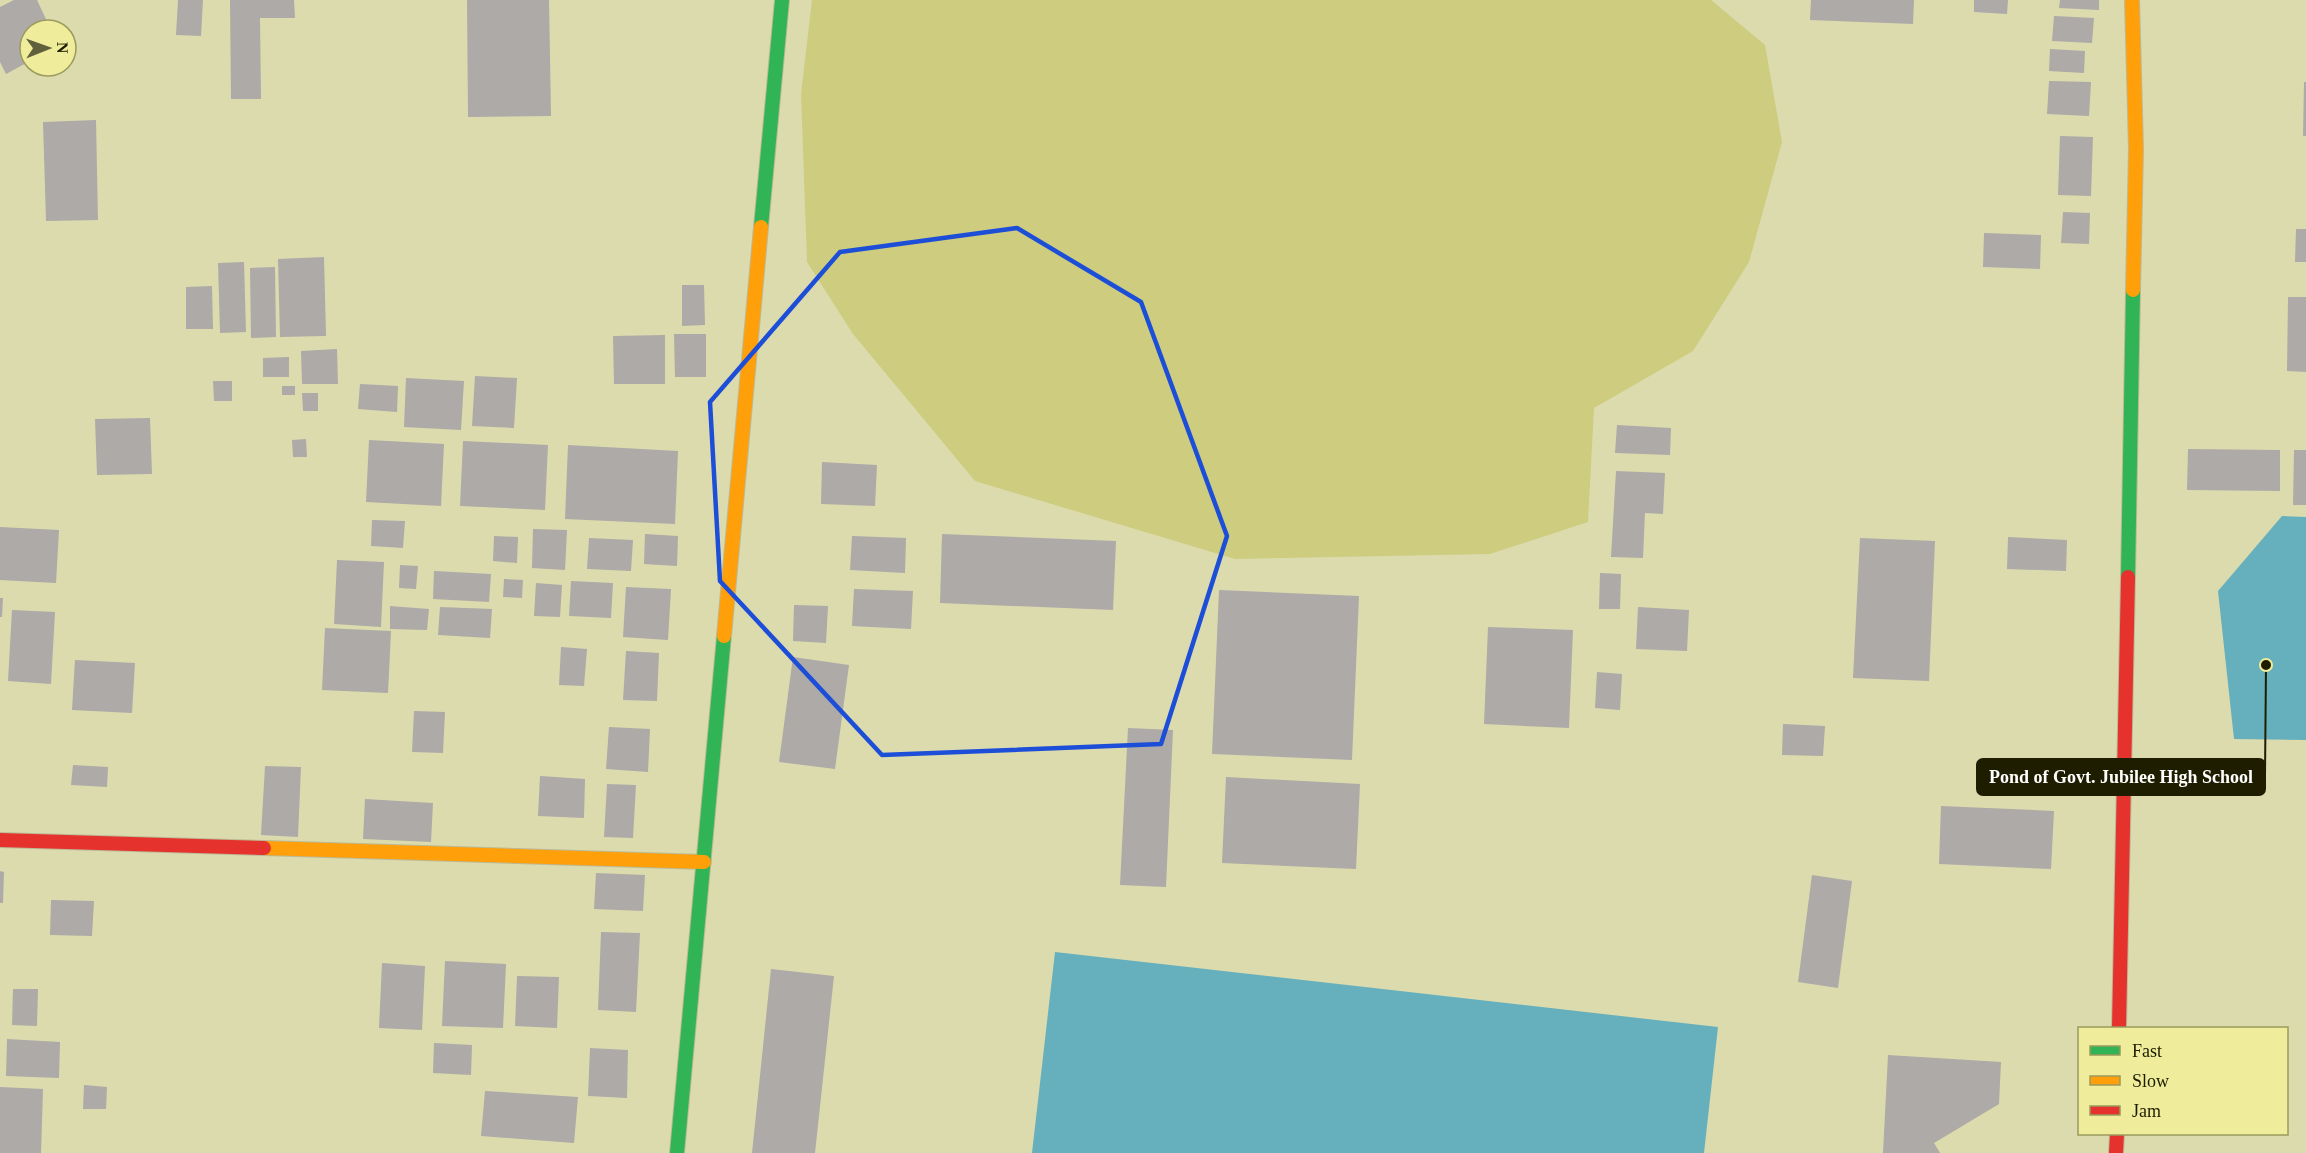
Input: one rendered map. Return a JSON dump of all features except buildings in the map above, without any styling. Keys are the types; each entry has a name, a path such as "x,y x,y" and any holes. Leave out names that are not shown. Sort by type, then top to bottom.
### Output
{"street":[{"path":"677,1153 782,0"},
{"path":"2119,1027 2136,149 2132,0"},
{"path":"0,840 704,862"},
{"path":"2116,1153 2117,1135"}],"highlighted area":[{"path":"1017,228 1141,302 1227,536 1161,744 882,755 720,581 710,402 840,252"}],"shaded area":[{"path":"812,0 1711,0 1765,45 1782,142 1749,262 1693,351 1594,408 1588,522 1490,554 1235,559 975,481 853,334 807,262 801,94"}],"water":[{"path":"2282,516 2306,517 2306,740 2234,739 2218,591"},
{"path":"1055,952 1718,1027 1704,1153 1032,1153"}],"traffic: fast":[{"path":"761,227 782,0"},
{"path":"2128,577 2133,290"},
{"path":"677,1153 724,636"}],"traffic: slow":[{"path":"2132,0 2136,149 2133,290"},
{"path":"724,636 761,227"},
{"path":"264,848 704,862"}],"traffic: jam":[{"path":"2119,1027 2128,577"},
{"path":"0,840 264,848"},
{"path":"2116,1153 2117,1135"}],"place":[{"name":"Pond of Govt. Jubilee High School","path":"2266,665"}]}
